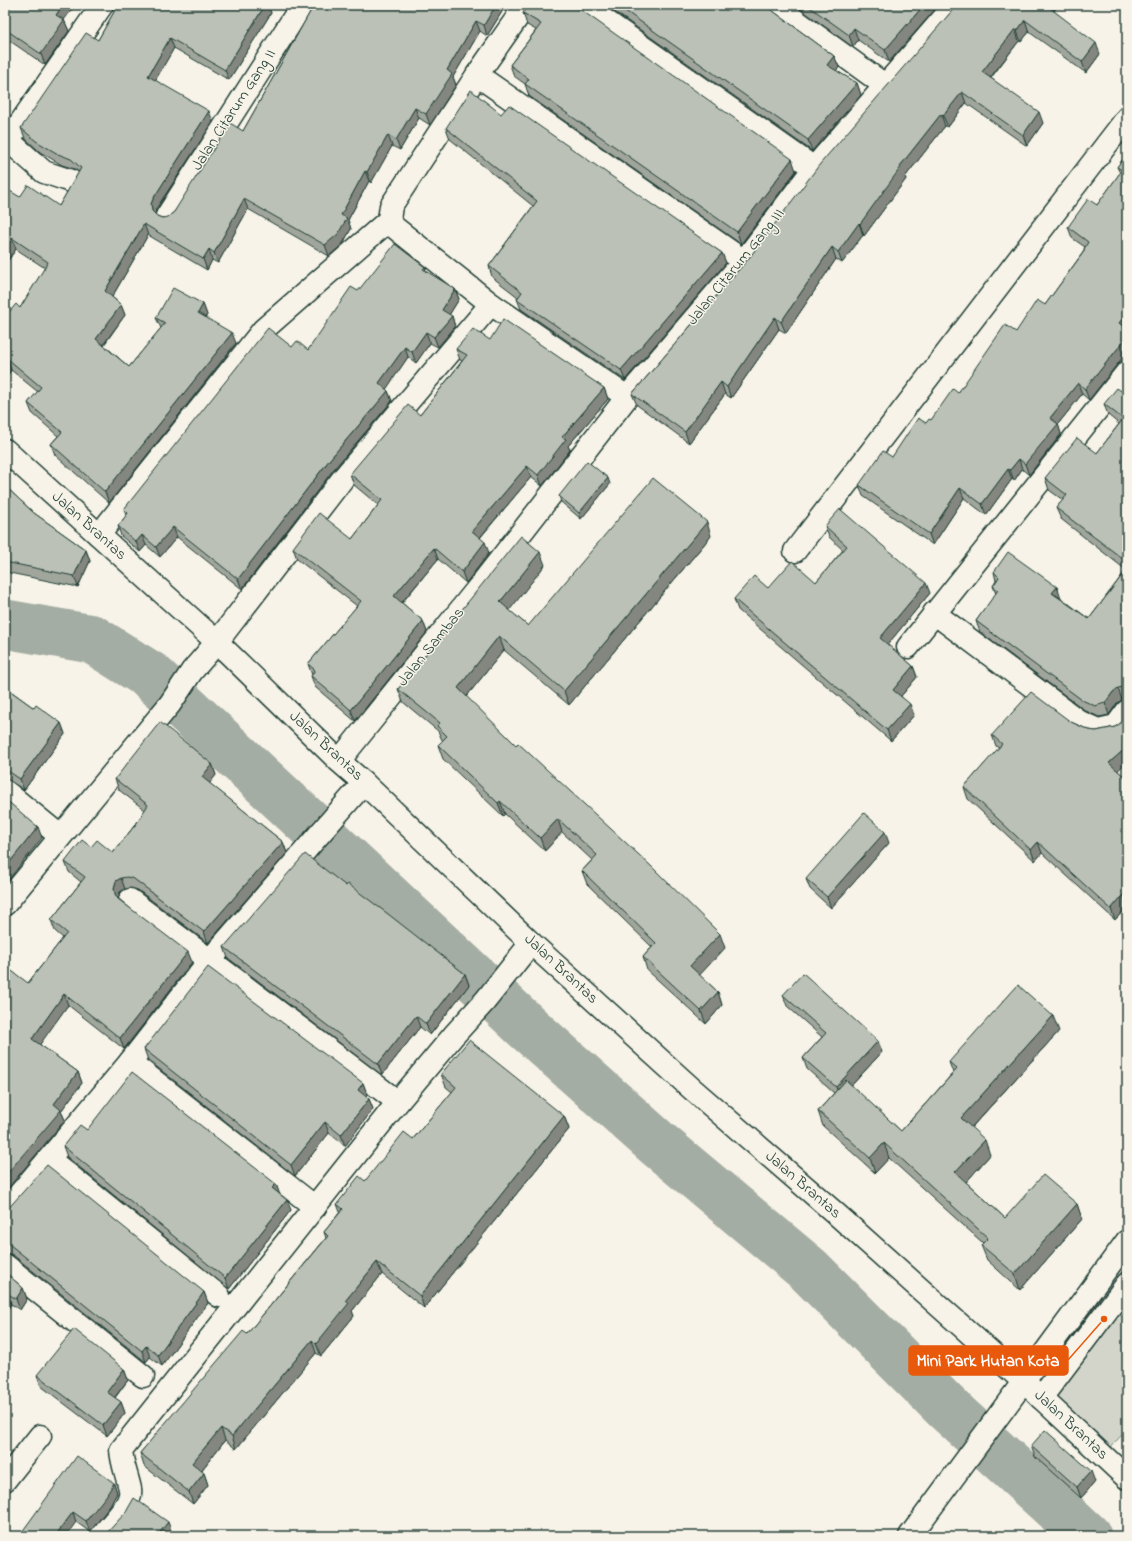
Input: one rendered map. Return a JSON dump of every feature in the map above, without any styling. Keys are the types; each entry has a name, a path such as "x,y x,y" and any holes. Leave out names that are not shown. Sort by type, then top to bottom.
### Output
{"street":[{"path":"71,181 44,172 7,143 102,5"},
{"name":"Jalan Citarum Gang II","path":"167,216 302,5"},
{"path":"99,535 264,330 389,220 391,206 477,75 526,5"},
{"path":"583,5 814,168"},
{"path":"774,5 886,86"},
{"name":"Jalan Citarum Gang III","path":"521,533 627,397 744,261 814,168 956,5"},
{"path":"477,75 744,261"},
{"path":"794,550 1127,118"},
{"path":"389,220 394,227 491,304 627,397"},
{"path":"5,904 170,704 192,671 217,642 344,477 491,304"},
{"path":"908,647 1127,372"},
{"name":"Jalan Brantas","path":"5,450 217,642 339,761 364,783 524,951 691,1088 828,1206 1023,1381 1127,1478"},
{"name":"Jalan Sambas","path":"339,761 521,533"},
{"path":"934,613 1080,722 1098,730 1116,726 1127,711"},
{"path":"5,1211 130,1062 209,961 364,783"},
{"path":"5,791 60,836"},
{"path":"130,900 398,1102"},
{"path":"101,1536 124,1509 130,1497 121,1450 230,1311 398,1102 454,1035 485,1001 524,951"},
{"path":"130,1062 315,1207"},
{"path":"50,1159 219,1296"},
{"path":"910,1536 1127,1241"},
{"path":"5,1266 143,1376"},
{"path":"1041,1398 1127,1284"},
{"path":"5,1480 40,1436"}],"shaded area":[{"path":"1127,1258 1127,1428 1110,1449 1035,1381"}],"building":[{"path":"5,5 63,5 56,15 64,20 41,54 5,29"},
{"path":"118,5 265,5 225,70 170,38 148,76 209,111 153,199 151,204 152,211 157,216 162,218 168,217 174,212 230,123 243,131 314,5 496,5 484,25 476,21 447,70 452,74 426,114 415,108 396,140 388,135 367,172 365,171 341,215 347,218 338,234 325,245 244,199 214,253 209,249 203,259 144,224 105,291 121,305 96,339 129,367 165,323 156,318 173,288 203,304 198,313 232,333 105,492 51,444 62,432 28,403 41,387 8,359 5,363 5,317 16,304 20,308 48,262 12,238 5,249 5,188 20,197 28,185 59,206 81,168 71,159 58,154 36,141 21,128 86,33 98,40"},
{"path":"528,5 574,5 792,159 737,232 525,84 529,79 510,65 541,24 523,13"},
{"path":"617,5 765,5 834,56 827,65 857,83 808,140"},
{"path":"807,5 924,5 885,50 854,28 849,35"},
{"path":"957,5 1046,5 1096,43 1082,62 1025,20 1017,31 1015,29 982,72 1039,112 1023,135 962,92 943,116 941,114 900,166 901,167 860,224 859,223 838,252 832,247 781,322 775,317 727,387 721,382 685,432 632,394 749,258 820,164"},
{"path":"471,90 501,114 509,105 722,253 621,370 517,299 522,292 489,266 537,201 446,128"},
{"path":"1127,154 1127,313 1119,323 1127,329 1127,337 1085,389 1078,383 1050,418 1058,424 1025,464 1019,459 1010,470 1008,469 982,504 960,488 929,534 859,485 883,451 892,457 918,418 926,423 929,419 931,420 953,389 958,393 1005,325 1016,332 1037,300 1045,305 1085,250 1084,249 1088,242 1068,227 1088,199 1097,205 1122,170 1117,167"},
{"path":"395,244 425,267 423,269 455,289 442,310 452,316 434,337 426,332 412,352 405,347 379,383 388,391 330,459 238,579 173,527 156,547 142,535 136,542 118,526 128,513 124,509 268,328 292,347 297,341 308,350 351,287 358,291"},
{"path":"503,319 604,388 562,437 566,439 538,475 527,466 472,531 485,542 462,572 434,548 394,596 423,621 351,710 311,676 315,670 308,664 361,601 293,548 319,513 352,539 382,500 350,474 408,405 420,415 467,355 456,349 473,329 490,340"},
{"path":"1117,388 1127,395 1127,562 1056,508 1067,495 1045,478 1077,438 1097,453 1123,419 1104,404"},
{"path":"587,461 608,478 579,513 559,496"},
{"path":"653,478 707,522 564,691 499,636 458,688 516,745 518,743 651,866 720,934 690,966 718,992 701,1011 643,957 656,943 582,871 597,855 558,819 540,838 500,801 498,803 438,745 447,736 437,726 440,723 398,689 521,536 540,552 500,602 528,626"},
{"path":"5,486 34,513 86,550 74,576 5,562"},
{"path":"840,509 926,583 880,638 913,666 893,690 910,704 887,730 734,599 754,576 768,588 792,561 816,582 847,546 825,526"},
{"path":"1008,552 1057,587 1052,593 1089,619 1127,569 1127,661 1124,664 1127,667 1127,688 1118,688 1105,703 1095,706 1082,700 976,621 998,590 993,586 999,577 994,572"},
{"path":"5,687 34,708 36,705 61,723 20,779 5,769"},
{"path":"1031,692 1071,722 1089,730 1096,731 1115,727 1122,722 1127,714 1127,747 1109,763 1127,779 1127,898 1123,895 1111,909 1038,842 1031,850 964,787 1002,744 992,735"},
{"path":"160,722 212,764 202,777 283,842 204,932 134,879 127,877 116,881 114,888 118,899 188,952 120,1038 64,994 32,1039 78,1072 54,1104 61,1110 5,1176 5,966 28,983 67,933 51,920 85,877 65,862 82,840 91,847 97,840 113,853 143,815 142,814 148,805 115,779"},
{"path":"5,799 38,827 5,868"},
{"path":"864,813 885,832 827,897 806,879"},
{"path":"305,854 346,886 348,884 388,914 465,974 426,1024 416,1016 378,1064 224,947"},
{"path":"208,967 363,1083 358,1090 369,1099 341,1135 325,1122 291,1165 144,1049"},
{"path":"803,973 878,1041 836,1087 803,1058 826,1033 783,995"},
{"path":"1018,985 1053,1016 961,1118 985,1140 955,1172 1005,1218 1043,1175 1077,1204 1015,1274 981,1245 988,1238 884,1143 870,1158 818,1111 846,1080 901,1131 957,1069 949,1062"},
{"path":"469,1040 564,1116 420,1296 377,1262 346,1300 349,1303 316,1344 312,1340 232,1436 221,1428 192,1463 204,1473 189,1492 140,1453 243,1331 247,1334 328,1236 324,1232 343,1209 337,1204 359,1176 365,1181 404,1132 413,1139 456,1087 441,1074"},
{"path":"132,1072 276,1184 272,1188 287,1200 225,1278 63,1146 80,1125 87,1130"},
{"path":"47,1165 204,1292 158,1355 146,1346 142,1351 9,1244 5,1243 5,1212"},
{"path":"5,1272 23,1288 16,1299 7,1293 5,1296"},
{"path":"74,1329 124,1369 107,1392 121,1402 103,1425 37,1375"},
{"path":"1045,1430 1091,1471 1077,1487 1031,1446"},
{"path":"77,1456 114,1483 106,1496 86,1521 73,1512 55,1536 19,1536"},
{"path":"134,1498 168,1522 157,1536 106,1536 105,1535 126,1512"}],"waterway":[{"path":"5,624 92,639 151,676 529,1029 658,1144 809,1270 947,1408 1087,1536"}],"place":[{"name":"Mini Park Hutan Kota","path":"1104,1319"}]}
